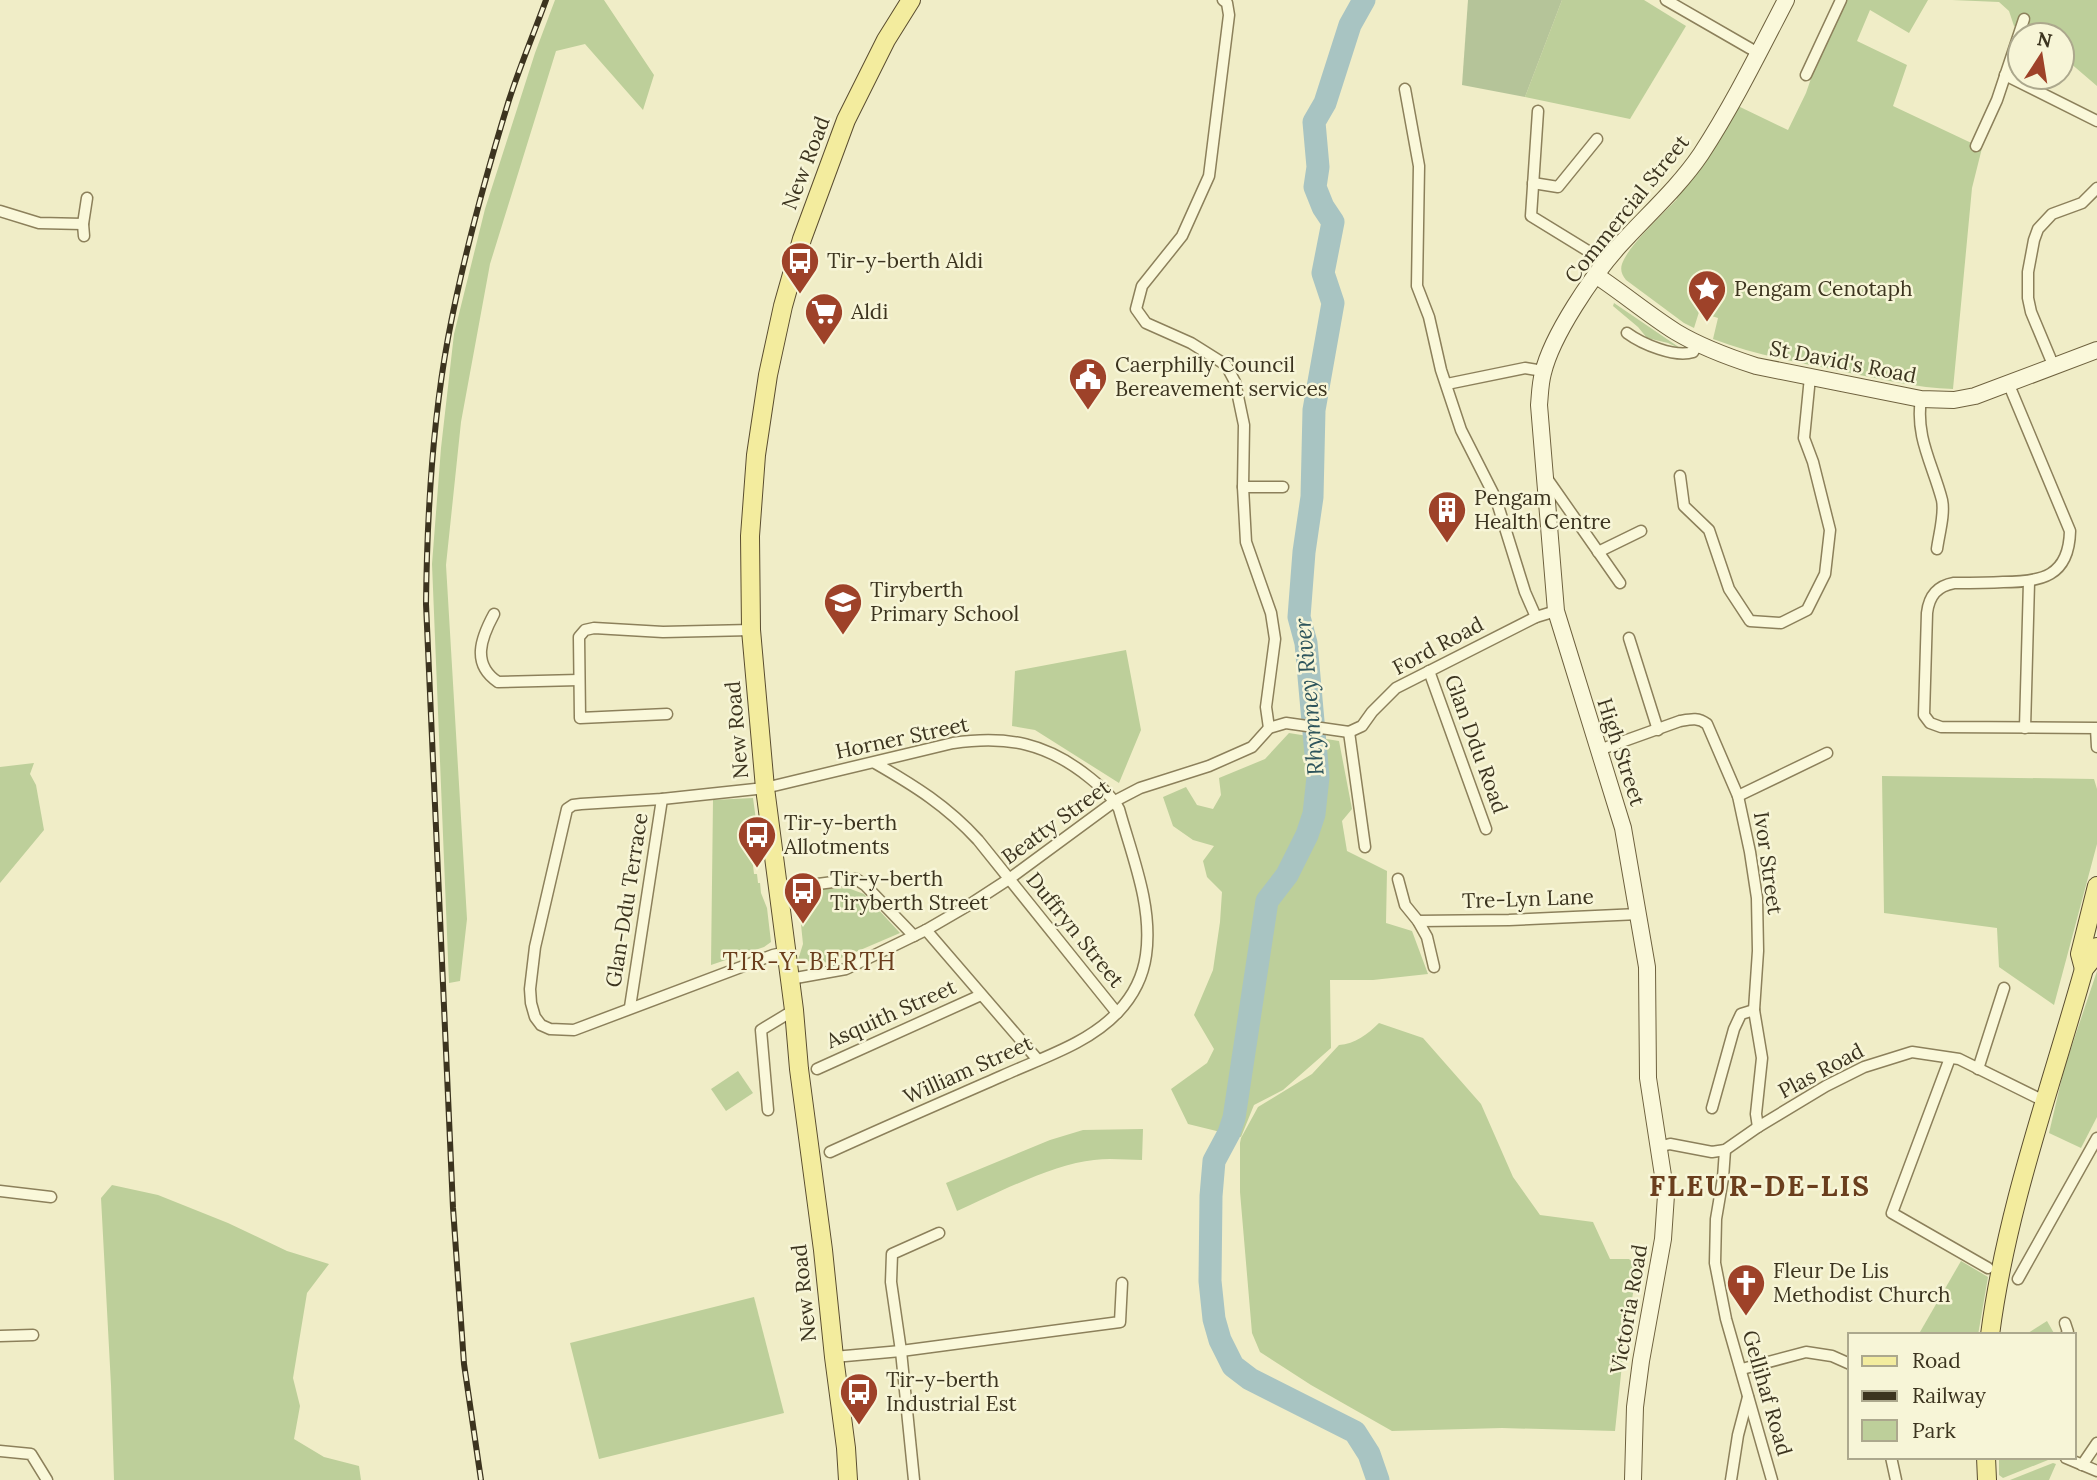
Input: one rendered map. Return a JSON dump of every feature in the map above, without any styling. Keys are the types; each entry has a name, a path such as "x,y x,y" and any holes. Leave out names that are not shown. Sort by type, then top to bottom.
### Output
{"main road":[{"name":"New Road","path":"848,1480 823,1250 765,788 751,631 750,536 756,455 768,375 783,306 807,222 846,120 886,40 911,0"},
{"name":"Commercial Street","path":"1543,371 1564,325 1606,262 1682,179 1700,155 1786,0"},
{"name":"St David's Road","path":"1597,276 1675,331 1730,358 1756,366 1921,399 1954,400 1975,396 2097,351"},
{"name":"High Street","path":"1543,371 1539,405 1556,611 1623,828 1647,967 1648,1078 1658,1147"},
{"path":"2084,969 2080,954 2096,894"},
{"path":"1990,1333 2010,1232 2044,1101 2084,969 2093,958 2097,947"},
{"name":"Victoria Road","path":"1633,1480 1635,1407 1663,1239 1666,1195 1658,1147"},
{"path":"1986,1459 1987,1480"}],"street":[{"path":"1223,0 1227,3 1229,15 1209,176 1182,236 1142,286 1136,309 1146,323 1191,343 1226,365 1235,382 1244,425 1243,487 1247,542 1271,613 1275,639 1266,707 1269,728"},
{"path":"1666,0 1758,53"},
{"path":"1806,75 1842,0"},
{"path":"1976,146 1997,100 2024,19"},
{"path":"2005,75 2097,121"},
{"path":"1405,89 1419,166 1418,286 1461,430 1496,499 1525,592 1536,617"},
{"path":"1538,111 1531,216 1606,262"},
{"path":"1533,183 1558,187 1597,139"},
{"path":"2054,367 2031,312 2028,298 2028,272 2034,240 2038,229 2052,214 2081,203 2097,188"},
{"path":"0,211 39,223 84,230 87,198"},
{"path":"1627,333 1640,342 1682,354 1693,352 1698,344"},
{"path":"1447,384 1525,368 1543,371"},
{"path":"1680,476 1684,506 1709,530 1730,589 1750,621 1781,623 1807,610 1825,574 1830,530 1813,462 1804,438 1810,377"},
{"path":"2009,385 2070,531 2068,551 2060,567 2045,577 2029,582 1954,583 1934,592 1927,613 1924,715 1930,723 1941,727 2096,728 2097,747"},
{"path":"1921,399 1919,415 1925,453 1942,503 1937,549"},
{"path":"1544,475 1619,583"},
{"path":"1243,487 1283,487"},
{"path":"1598,552 1641,531"},
{"path":"2025,728 2029,582"},
{"name":"Ford Road","path":"1344,732 1362,726 1371,712 1396,688 1536,617 1556,611"},
{"path":"494,614 483,634 482,663 485,671 498,682 579,680"},
{"path":"667,714 580,718 579,637 585,630 751,631"},
{"path":"1629,638 1658,730"},
{"name":"Glan Ddu Road","path":"1429,671 1486,830"},
{"name":"Ivor Street","path":"1599,750 1680,720 1702,720 1707,724 1738,796 1757,898 1758,950 1754,1010 1762,1058 1756,1114 1758,1127"},
{"name":"Beatty Street","path":"790,979 846,968 926,930 1009,879 1115,801 1140,788 1209,766 1252,747 1269,728 1286,723 1344,732"},
{"path":"1344,732 1365,848"},
{"name":"Horner Street","path":"630,1007 574,1030 550,1029 541,1024 530,1003 536,947 566,809 573,805 765,788 953,743 978,740 1005,740 1031,745 1067,762 1100,786 1115,801"},
{"path":"1738,796 1827,753"},
{"name":"Duffryn Street","path":"875,763 920,789 946,808 978,840 1117,1013"},
{"name":"Glan-Ddu Terrace","path":"630,1007 662,799"},
{"name":"William Street","path":"830,1152 1080,1041 1117,1013 1133,995 1146,957 1148,922 1136,867 1115,801"},
{"path":"795,887 856,879 914,936"},
{"path":"1398,879 1405,905 1427,937 1434,967"},
{"name":"Tre-Lyn Lane","path":"1418,921 1639,914"},
{"path":"926,930 1038,1060"},
{"path":"630,1007 787,952"},
{"path":"1978,1069 2004,988"},
{"name":"Asquith Street","path":"817,1069 981,995"},
{"path":"768,1110 761,1030 794,1010"},
{"path":"1712,1108 1734,1029 1741,1014 1754,1010"},
{"name":"Plas Road","path":"1725,1150 1826,1086 1864,1067 1912,1052 1959,1059 2044,1101"},
{"path":"1950,1058 1892,1213 1988,1268"},
{"path":"1658,1147 1670,1144 1712,1152 1725,1150"},
{"path":"2018,1279 2096,1144"},
{"name":"Gellihaf Road","path":"1725,1150 1716,1219 1715,1263 1726,1319 1772,1480"},
{"path":"0,1191 51,1197"},
{"path":"914,1480 891,1282 892,1254 940,1233"},
{"path":"834,1357 901,1351 1120,1322 1122,1283"},
{"path":"2065,1323 2067,1333"},
{"path":"0,1336 33,1335"},
{"path":"1742,1369 1806,1352 1832,1356 1848,1363"},
{"path":"1731,1480 1748,1396"},
{"path":"2082,1465 2097,1443"},
{"path":"0,1451 31,1454 47,1480"},
{"path":"1891,1459 1896,1480"},
{"path":"2068,1459 2097,1471"}],"green space":[{"path":"555,0 604,0 654,75 643,110 585,44 556,51 490,264 461,422 446,565 467,919 460,981 449,983 432,564 441,448 454,334 485,209 535,53"},
{"path":"1468,0 1562,0 1525,97 1462,85"},
{"path":"1562,0 1644,0 1686,26 1630,119 1525,97"},
{"path":"1847,0 1928,0 1909,33 1870,10 1857,41 1907,65 1893,106 1982,148 1972,188 1953,389 1886,380 1729,345 1713,339 1718,318 1699,312 1694,328 1626,280 1622,272 1622,264 1631,248 1677,199 1676,196 1738,106 1788,130 1806,93 1817,61"},
{"path":"1952,0 2097,0 2097,86 2076,68 2076,21 2012,21 2009,11 1999,2"},
{"path":"1614,303 1683,350 1647,338 1613,306"},
{"path":"1126,650 1141,730 1119,783 1035,730 1012,726 1015,671"},
{"path":"1289,733 1339,741 1352,809 1342,821 1347,851 1387,871 1386,923 1412,931 1428,974 1373,980 1330,980 1331,1048 1283,1090 1254,1105 1241,1137 1188,1124 1171,1089 1207,1063 1214,1049 1194,1015 1213,970 1222,892 1207,877 1203,861 1214,846 1193,840 1173,826 1163,797 1186,787 1197,805 1213,809 1221,795 1219,778 1265,759"},
{"path":"34,763 30,774 36,785 44,830 0,883 0,767"},
{"path":"1882,776 2094,779 2097,789 2097,844 2054,1005 1999,967 1997,928 1884,913"},
{"path":"753,798 758,835 754,847 757,865 753,865 754,874 757,874 767,908 771,942 764,947 711,965 713,800"},
{"path":"848,888 864,894 900,933 823,963 798,960 803,944 799,905 794,897 802,900 805,910 815,908 815,896 823,889"},
{"path":"2097,971 2097,1117 2081,1148 2049,1133 2064,1069"},
{"path":"1379,1023 1423,1038 1481,1104 1513,1177 1540,1215 1593,1222 1610,1259 1629,1259 1638,1267 1625,1336 1615,1431 1502,1428 1392,1431 1311,1385 1260,1352 1252,1333 1240,1192 1241,1138 1258,1107 1312,1074 1339,1045 1361,1038"},
{"path":"738,1071 753,1093 726,1111 711,1089"},
{"path":"1143,1129 1142,1160 1100,1159 1061,1167 957,1211 946,1183 1050,1140 1083,1130"},
{"path":"112,1185 158,1195 228,1223 287,1251 329,1264 307,1293 293,1378 300,1406 294,1439 324,1457 359,1466 361,1480 114,1480 101,1198"},
{"path":"1961,1261 1988,1277 1978,1333 1920,1332"},
{"path":"754,1297 784,1413 599,1459 570,1343"},
{"path":"2047,1321 2054,1333 2028,1333"},
{"path":"1999,1459 2048,1460 2003,1478 1999,1475"},
{"path":"2056,1464 2049,1480 2010,1480"}],"waterway":[{"name":"Rhymney River","path":"1364,0 1350,25 1325,103 1314,122 1318,167 1315,187 1333,222 1323,273 1333,303 1314,410 1312,497 1299,617 1306,643 1318,777 1314,814 1287,875 1267,901 1234,1118 1214,1161 1210,1281 1214,1319 1220,1340 1233,1366 1250,1379 1355,1432 1369,1454 1378,1480"}],"railway":[{"path":"481,1480 464,1364 453,1208 426,604 428,537 438,404 460,278 509,100 546,0"}],"place":[{"name":"Tir-y-berth Aldi","path":"800,295"},
{"name":"Pengam Cenotaph","path":"1707,323"},
{"name":"Aldi","path":"824,346"},
{"name":"Caerphilly Council Bereavement services","path":"1088,411"},
{"name":"Pengam Health Centre","path":"1447,544"},
{"name":"Tiryberth Primary School","path":"843,636"},
{"name":"Tir-y-berth Allotments","path":"757,869"},
{"name":"Tir-y-berth Tiryberth Street","path":"803,925"},
{"name":"Fleur De Lis Methodist Church","path":"1746,1317"},
{"name":"Tir-y-berth Industrial Est","path":"859,1426"}],"district":[{"name":"TIR-Y-BERTH","path":"810,962"},
{"name":"FLEUR-DE-LIS","path":"1760,1186"}]}
